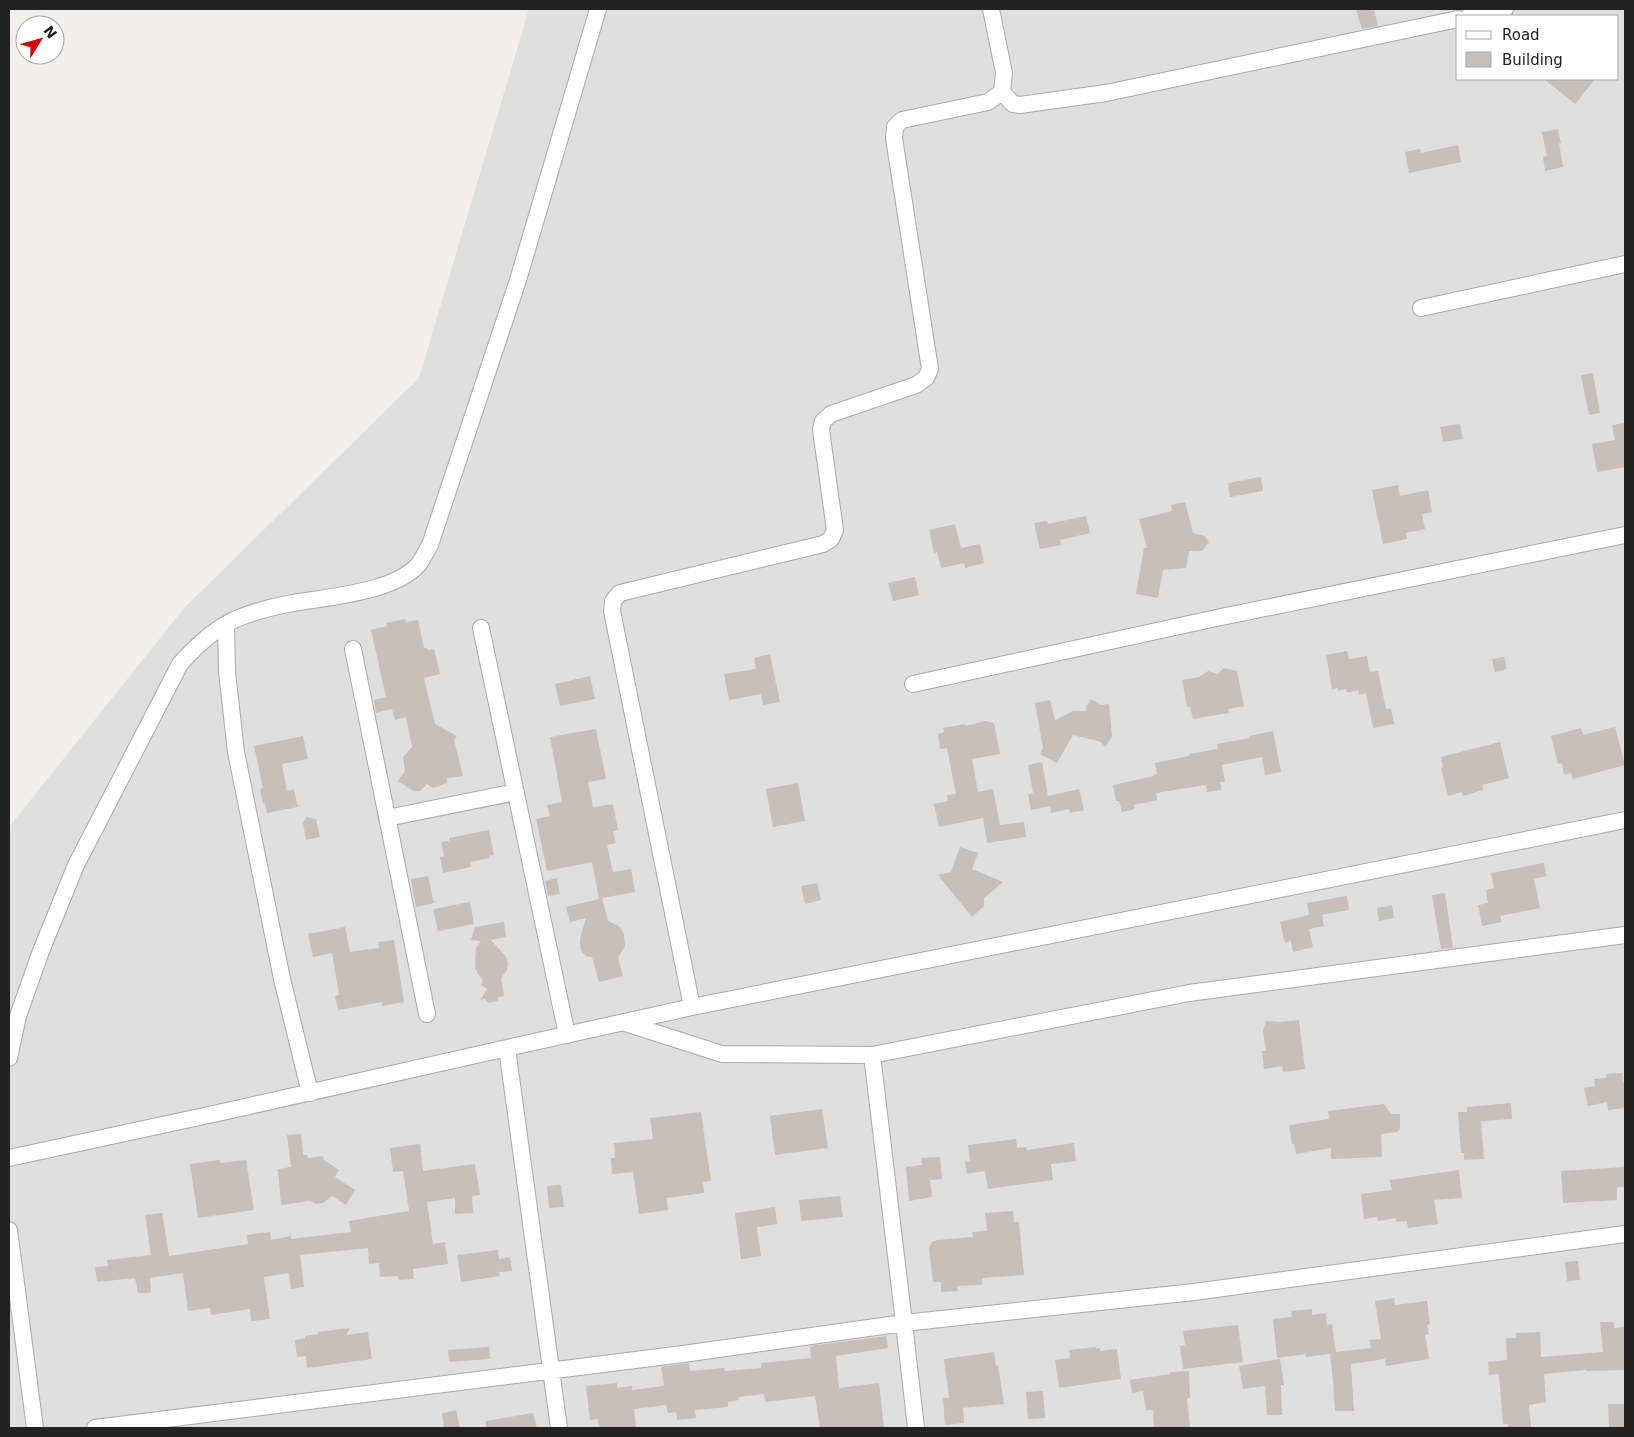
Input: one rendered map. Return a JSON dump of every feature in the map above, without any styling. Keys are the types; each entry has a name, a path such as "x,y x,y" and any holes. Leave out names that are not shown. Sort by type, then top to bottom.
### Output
{"street":[{"path":"9,1058 18,1016 41,951 76,865 180,664 194,647 226,625 261,610 382,587 407,574 418,564 430,545 518,280 598,9"},
{"path":"692,1007 612,611 613,601 620,593 823,544 831,539 835,530 822,430 823,421 831,414 916,385 926,378 930,369 894,138 895,127 902,120 988,102 1002,92 1004,73 991,9"},
{"path":"1474,15 1505,9"},
{"path":"1002,92 1013,104 1020,105 1106,93 1456,19"},
{"path":"1421,308 1625,264"},
{"path":"913,684 1221,617 1625,535"},
{"path":"226,625 227,672 236,752 282,979 310,1092"},
{"path":"481,628 567,1035"},
{"path":"353,649 427,1014"},
{"path":"387,818 516,792"},
{"path":"9,1158 692,1007 1625,820"},
{"path":"623,1022 722,1054 872,1056 1189,993 1625,935"},
{"path":"507,1048 559,1428"},
{"path":"872,1056 916,1428"},
{"path":"9,1230 35,1428"},
{"path":"95,1428 692,1353 904,1323 1194,1292 1625,1234"}],"shaded area":[{"path":"529,9 1625,9 1625,1428 9,1428 9,827 185,607 419,378"}],"building":[{"path":"1356,9 1374,9 1378,26 1362,29"},
{"path":"1545,80 1594,80 1575,104"},
{"path":"1558,129 1563,167 1545,171 1543,157 1547,156 1542,132"},
{"path":"1458,145 1461,162 1409,173 1405,152 1420,149 1421,153"},
{"path":"1593,373 1600,413 1589,415 1581,375"},
{"path":"1625,423 1625,467 1597,472 1592,444 1615,440 1612,425"},
{"path":"1460,424 1463,439 1443,442 1440,427"},
{"path":"1261,477 1263,491 1230,497 1228,483"},
{"path":"1398,485 1400,496 1428,490 1432,512 1422,514 1425,529 1406,533 1407,539 1383,544 1372,490"},
{"path":"1185,502 1193,533 1205,536 1209,542 1202,551 1189,551 1186,568 1163,570 1158,598 1136,594 1144,548 1147,548 1139,519 1172,511 1171,505"},
{"path":"1086,516 1090,533 1060,540 1061,545 1040,549 1034,523 1047,521 1048,524"},
{"path":"955,524 961,548 980,544 984,563 965,568 964,563 941,568 937,552 934,553 929,530"},
{"path":"915,577 919,595 893,601 888,583"},
{"path":"405,619 406,622 418,620 424,648 428,650 434,649 440,674 424,678 435,724 457,736 454,740 463,776 447,778 447,783 433,788 427,784 420,791 414,791 398,781 405,771 403,757 412,747 406,717 395,720 392,709 376,713 374,700 386,697 371,630 387,626 386,623"},
{"path":"1347,651 1349,659 1367,656 1370,672 1378,671 1386,709 1391,708 1394,724 1373,728 1366,693 1359,695 1358,690 1347,693 1346,689 1338,691 1337,688 1332,689 1326,655"},
{"path":"770,654 780,702 763,705 761,694 729,700 724,674 756,669 754,658"},
{"path":"1504,657 1507,669 1495,672 1492,659"},
{"path":"1224,668 1237,671 1244,706 1228,709 1229,713 1193,719 1190,706 1187,707 1182,680 1199,677 1208,671 1218,674"},
{"path":"590,676 595,699 560,706 555,684"},
{"path":"1091,699 1101,705 1109,704 1112,737 1105,747 1101,742 1073,735 1057,763 1040,754 1043,748 1035,703 1050,700 1055,720 1073,711 1086,711 1086,707"},
{"path":"985,721 994,723 1000,754 972,759 978,792 993,789 1000,825 1024,822 1026,837 987,843 983,818 939,827 934,804 948,801 947,795 956,794 947,748 940,749 938,734 944,732 943,728 965,724 965,726"},
{"path":"1615,727 1625,765 1573,779 1571,773 1564,775 1562,763 1558,764 1551,736 1581,728 1583,735"},
{"path":"596,729 606,779 588,782 593,807 613,804 618,830 613,831 616,843 607,845 613,872 631,869 635,892 602,898 608,921 621,928 625,946 618,958 623,976 599,982 592,957 586,956 580,947 580,939 586,918 570,922 566,907 599,899 592,862 547,871 536,819 550,816 547,805 562,802 550,737"},
{"path":"1273,731 1281,772 1265,775 1262,757 1222,765 1225,782 1220,782 1222,790 1207,792 1206,785 1156,793 1157,800 1134,805 1135,809 1122,812 1119,801 1116,801 1113,785 1154,776 1154,774 1157,774 1155,763 1218,749 1217,744 1250,738 1249,736"},
{"path":"303,736 308,759 282,764 287,791 294,789 298,807 267,813 260,789 263,788 254,746"},
{"path":"1500,742 1509,778 1482,785 1483,790 1463,796 1462,792 1448,796 1441,768 1443,767 1441,757"},
{"path":"1042,762 1048,796 1079,789 1084,810 1070,813 1069,809 1051,813 1050,806 1031,810 1028,795 1033,793 1028,765"},
{"path":"798,783 805,821 773,827 766,789"},
{"path":"306,817 316,819 320,837 306,840 303,823"},
{"path":"489,830 494,855 489,856 490,858 470,862 471,867 443,873 440,857 444,856 441,842 449,841 449,838"},
{"path":"960,847 978,853 972,869 1003,882 984,898 984,906 972,917 938,875 951,872"},
{"path":"1544,863 1546,876 1534,879 1540,908 1500,916 1502,922 1482,926 1478,905 1488,903 1486,890 1494,888 1491,873"},
{"path":"428,876 434,903 416,907 411,879"},
{"path":"557,878 560,894 548,896 545,881"},
{"path":"817,883 821,900 805,904 801,886"},
{"path":"1445,893 1453,948 1441,949 1432,895"},
{"path":"1347,896 1349,910 1322,915 1324,926 1309,929 1313,947 1293,952 1291,941 1285,943 1280,922 1309,915 1307,903"},
{"path":"470,902 474,924 438,931 433,909"},
{"path":"1392,905 1394,918 1379,921 1377,908"},
{"path":"504,922 506,937 491,940 506,957 508,963 507,970 501,978 504,996 498,997 498,1001 488,1003 485,999 480,1000 487,989 481,985 483,980 475,967 476,948 481,941 471,940 475,927"},
{"path":"345,927 350,952 379,948 378,942 394,940 404,1002 382,1006 382,1002 338,1010 335,996 339,995 332,953 313,957 308,934"},
{"path":"1299,1020 1305,1069 1283,1072 1282,1066 1264,1069 1262,1051 1266,1051 1263,1031 1266,1021"},
{"path":"1622,1073 1623,1082 1625,1082 1625,1108 1608,1110 1607,1102 1588,1106 1584,1088 1595,1086 1594,1079 1606,1078 1606,1074"},
{"path":"1511,1103 1512,1119 1481,1121 1484,1159 1464,1160 1464,1153 1461,1153 1458,1112 1467,1112 1467,1107"},
{"path":"1384,1104 1391,1114 1400,1114 1400,1130 1398,1132 1381,1134 1382,1157 1331,1159 1331,1148 1296,1154 1294,1144 1292,1144 1289,1125 1329,1119 1328,1111"},
{"path":"822,1109 828,1148 775,1155 770,1116"},
{"path":"701,1112 711,1181 703,1182 704,1193 667,1198 668,1210 639,1214 633,1172 612,1174 611,1158 615,1158 614,1143 653,1139 650,1118"},
{"path":"301,1134 303,1155 307,1155 308,1158 323,1156 324,1160 339,1170 335,1177 355,1190 346,1205 332,1196 323,1203 316,1204 310,1201 281,1205 278,1169 291,1167 287,1135"},
{"path":"1016,1139 1017,1148 1026,1147 1027,1150 1074,1143 1076,1161 1051,1164 1053,1180 988,1189 985,1171 967,1174 965,1162 970,1161 968,1145"},
{"path":"420,1144 423,1171 475,1164 480,1195 472,1196 473,1213 455,1214 455,1198 427,1202 433,1244 445,1242 448,1264 413,1269 414,1279 399,1280 398,1276 380,1277 379,1263 369,1264 368,1248 300,1255 304,1287 291,1289 289,1273 264,1277 270,1319 251,1321 250,1309 211,1315 210,1308 188,1311 183,1273 150,1278 151,1293 138,1293 135,1278 97,1282 95,1267 108,1266 107,1260 151,1255 145,1215 162,1213 169,1256 248,1244 247,1235 270,1232 271,1240 291,1236 291,1239 351,1232 349,1221 409,1211 403,1171 393,1172 390,1148"},
{"path":"940,1157 942,1179 930,1180 932,1197 909,1201 906,1167 922,1165 921,1158"},
{"path":"220,1160 220,1163 246,1160 254,1210 198,1218 190,1164"},
{"path":"1625,1167 1625,1187 1617,1187 1617,1200 1563,1203 1561,1171"},
{"path":"1459,1170 1462,1198 1434,1200 1438,1224 1408,1228 1407,1221 1396,1222 1396,1218 1378,1221 1377,1217 1364,1219 1361,1194 1392,1190 1390,1180"},
{"path":"561,1185 564,1207 549,1208 547,1186"},
{"path":"840,1196 843,1217 801,1221 799,1200"},
{"path":"775,1207 777,1224 757,1227 761,1256 741,1259 735,1213"},
{"path":"1013,1211 1014,1222 1019,1222 1024,1275 982,1278 982,1285 957,1286 958,1291 941,1292 941,1282 933,1282 929,1248 932,1242 973,1237 972,1232 987,1231 985,1213"},
{"path":"498,1250 499,1259 510,1257 512,1271 499,1272 500,1276 461,1282 457,1255"},
{"path":"1578,1261 1580,1280 1567,1281 1565,1262"},
{"path":"1394,1298 1395,1305 1427,1301 1430,1324 1427,1325 1429,1334 1425,1335 1429,1359 1386,1366 1385,1359 1351,1364 1354,1411 1335,1411 1330,1354 1306,1357 1306,1354 1277,1358 1273,1319 1292,1317 1291,1311 1312,1309 1312,1315 1326,1313 1327,1325 1332,1324 1336,1352 1371,1348 1369,1340 1381,1339 1375,1301"},
{"path":"1600,1322 1614,1322 1614,1328 1625,1327 1625,1370 1586,1370 1544,1374 1546,1402 1529,1405 1531,1427 1508,1428 1508,1424 1503,1424 1499,1374 1489,1375 1488,1362 1507,1360 1506,1338 1516,1338 1516,1333 1540,1332 1541,1357 1603,1352"},
{"path":"1238,1325 1243,1362 1183,1369 1180,1346 1185,1345 1183,1331"},
{"path":"350,1328 346,1335 368,1332 372,1359 307,1368 306,1356 297,1357 295,1340 318,1334 318,1332"},
{"path":"886,1336 888,1348 836,1356 839,1388 879,1383 884,1428 820,1428 815,1396 765,1402 764,1394 738,1397 739,1400 728,1402 728,1407 695,1410 696,1418 677,1420 676,1412 668,1413 666,1405 634,1409 636,1428 599,1428 598,1419 590,1420 586,1386 617,1383 617,1388 632,1386 632,1390 664,1386 661,1367 689,1363 690,1371 724,1368 725,1371 761,1368 761,1363 811,1358 810,1346"},
{"path":"489,1347 490,1359 449,1362 448,1350"},
{"path":"1096,1347 1096,1349 1100,1348 1100,1351 1117,1349 1121,1379 1059,1388 1055,1360 1070,1358 1069,1350"},
{"path":"994,1352 1004,1404 963,1408 964,1423 945,1425 943,1398 949,1398 944,1359"},
{"path":"1280,1359 1284,1385 1281,1385 1282,1415 1267,1415 1265,1386 1243,1389 1239,1366"},
{"path":"1189,1371 1190,1398 1187,1398 1190,1428 1154,1428 1153,1410 1146,1410 1143,1391 1132,1393 1130,1380 1170,1374 1170,1372"},
{"path":"1043,1391 1045,1418 1028,1419 1026,1392"},
{"path":"1608,1404 1625,1404 1625,1428 1609,1428"},
{"path":"456,1410 460,1428 444,1428 442,1413"},
{"path":"533,1413 537,1428 486,1428 486,1421"}]}
